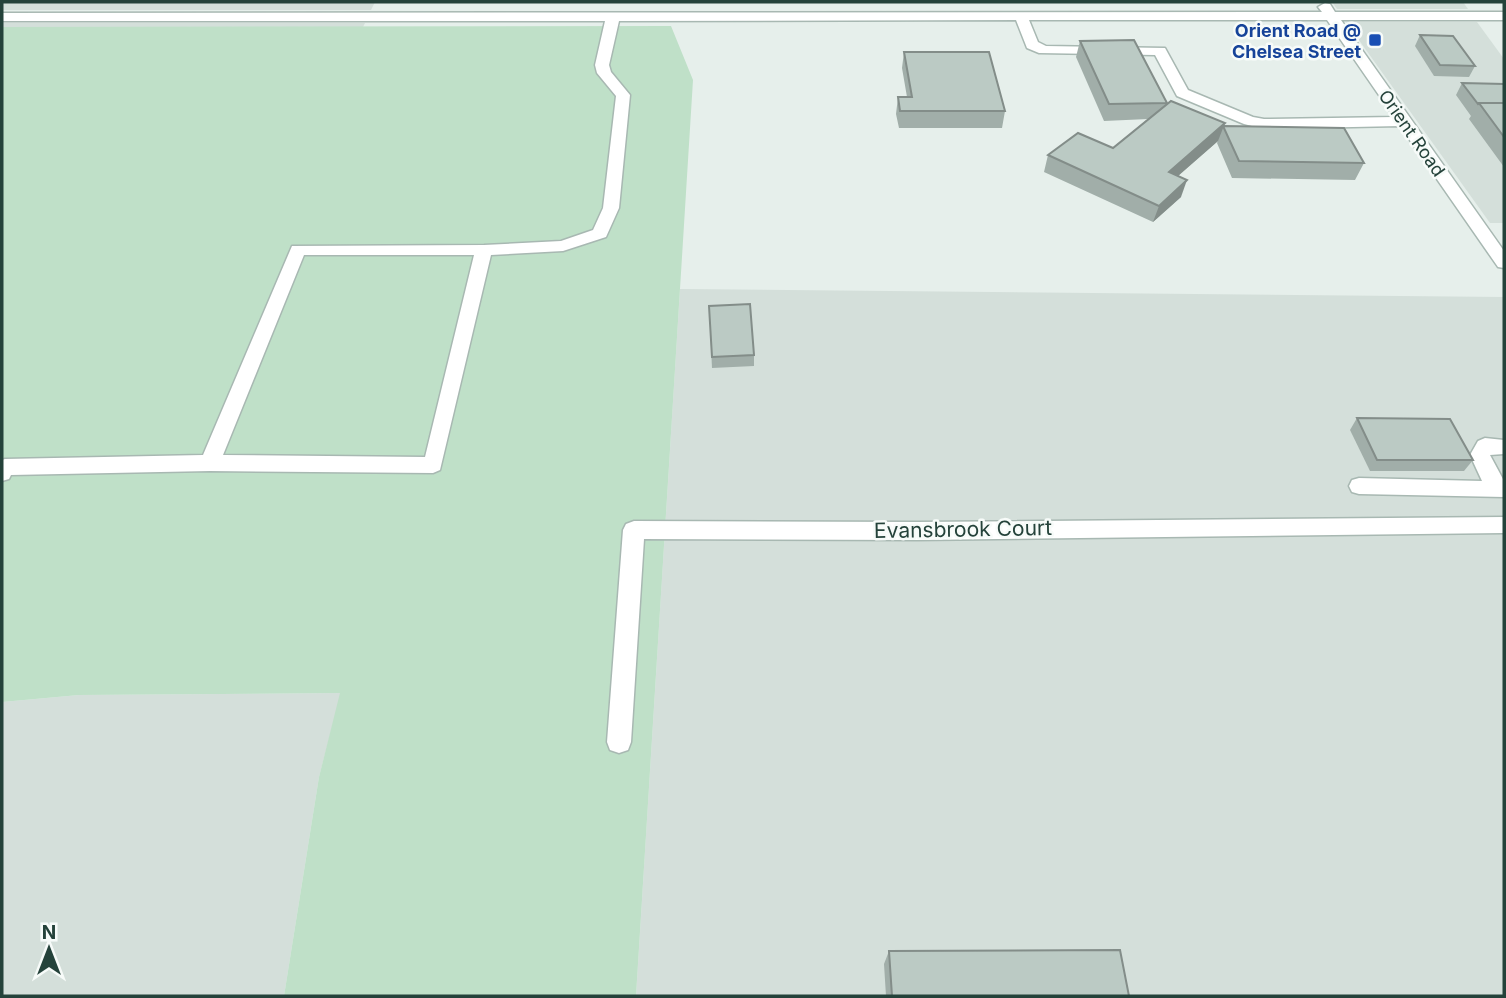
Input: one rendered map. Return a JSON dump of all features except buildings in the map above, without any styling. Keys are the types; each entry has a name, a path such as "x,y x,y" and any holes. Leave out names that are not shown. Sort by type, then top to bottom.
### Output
{"street":[{"path":"308,17 315,2"},
{"path":"459,17 464,2"},
{"path":"1021,16 1032,45 1044,50 1325,9 1504,16"},
{"name":"Orient Road","path":"1325,9 1504,263"},
{"path":"2,17 1021,16 1153,34"},
{"path":"210,463 298,250 484,250 563,246 600,233 611,208 623,95 604,73 602,65 612,17"},
{"path":"1153,34 1182,93 1249,121 1264,124 1404,121"},
{"path":"5,469 210,463 433,465 484,250"},
{"path":"1500,489 1480,455 1485,446 1504,447"},
{"path":"1359,486 1500,489"},
{"name":"Evansbrook Court","path":"619,742 634,530 917,531 1504,525"}],"shaded area":[{"path":"2,2 375,2 371,10 2,10"},
{"path":"1332,2 1463,2 1468,9 1337,9"},
{"path":"1346,22 1477,22 1504,59 1504,223 1490,223"},
{"path":"2,23 365,23 363,27 2,27"},
{"path":"680,289 1504,297 1504,996 636,996"},
{"path":"341,693 319,777 284,996 2,996 2,702 79,695"}],"green space":[{"path":"671,26 693,80 636,996 284,996 319,777 340,693 79,695 2,702 2,27"}],"place":[{"name":"Orient Road @ Chelsea Street","path":"1375,40"}]}
